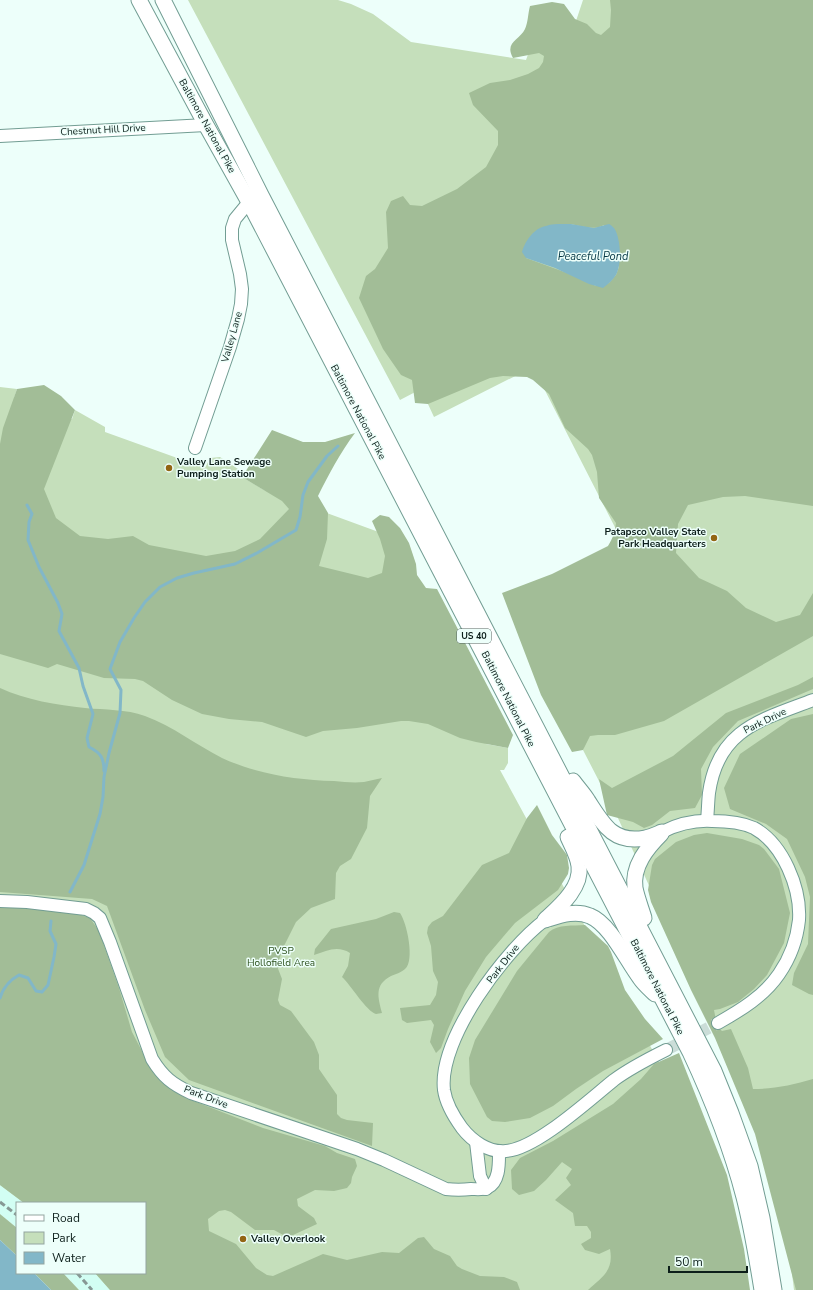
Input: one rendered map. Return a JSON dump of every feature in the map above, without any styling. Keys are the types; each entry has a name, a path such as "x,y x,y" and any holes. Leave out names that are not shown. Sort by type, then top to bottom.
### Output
{"main road":[{"name":"Baltimore National Pike","path":"139,0 249,202 690,1052 706,1087 736,1169 750,1221 762,1290"},
{"name":"Baltimore National Pike","path":"163,0 275,223 714,1071 732,1113 750,1166 762,1218 774,1290"},
{"path":"546,745 588,800 599,819 614,834 633,839 646,838 662,832"},
{"path":"542,765 553,807 576,853 580,866 579,877 575,886 558,908 545,920"},
{"path":"660,965 635,887 637,868 643,854 662,832"},
{"path":"545,920 562,914 578,914 590,916 601,923 614,938 640,979 666,1005"}],"street":[{"name":"Chestnut Hill Drive","path":"0,136 206,125"},
{"name":"Valley Lane","path":"194,448 230,347 238,319 242,290 232,240 232,228 236,219 249,202"},
{"name":"Park Drive","path":"707,820 709,793 715,770 724,750 730,742 738,734 760,720 813,700"},
{"path":"662,832 682,824 707,820 720,820 742,824 753,828 772,842 780,852 792,878 798,905 799,918 797,934 792,950 779,974 770,986 746,1006 718,1023"},
{"name":"Park Drive","path":"0,901 28,902 86,909 100,918 152,1059 158,1070 166,1079 177,1086 191,1093 357,1149 446,1189 457,1191 486,1189"},
{"name":"Park Drive","path":"545,920 531,930 518,945 481,993 457,1033 447,1061 444,1077 444,1090 448,1104 465,1132 485,1148 499,1151 518,1149 562,1122 615,1080 646,1060 666,1050"},
{"path":"476,1142 480,1176 486,1189 492,1184 496,1177 499,1151"}],"shaded area":[{"path":"610,0 813,0 813,506 745,496 723,497 688,505 678,524 676,553 699,578 727,591 746,608 776,622 800,615 813,593 813,636 664,721 615,735 590,736 583,750 572,752 541,695 502,593 552,574 608,546 614,535 616,523 599,498 597,472 592,455 588,449 565,428 549,394 533,380 527,377 503,376 490,378 428,404 415,403 412,380 401,375 383,349 359,298 366,276 375,269 388,248 386,212 391,201 403,196 410,205 422,206 457,189 486,167 498,145 498,131 473,105 469,93 490,83 510,80 528,74 539,68 543,62 544,56 539,53 513,58 510,48 525,29 530,6 552,2 564,4 575,19 587,24 596,33 601,35 610,27","holes":["571,224 592,228 604,225 619,267 616,275 609,283 596,286 570,274 526,258"]},
{"path":"44,385 61,396 75,410 44,489 56,518 80,536 108,539 133,536 149,545 206,556 235,551 260,539 289,509 282,501 242,477 272,430 303,442 325,442 355,433 344,448 318,496 328,513 327,539 319,566 368,578 382,573 385,556 380,539 372,521 380,515 389,517 400,528 409,543 416,564 417,575 426,588 437,589 513,735 508,748 460,738 428,724 409,721 323,731 306,737 262,722 229,719 202,714 172,700 143,681 135,679 104,678 57,664 48,668 0,654 0,444 3,428 17,389"},
{"path":"813,677 813,689 738,721 713,747 701,769 702,795 695,808 670,811 652,825 644,828 633,822 607,815 599,779 612,788 673,756 726,713 798,685"},
{"path":"0,688 20,696 53,704 123,711 145,716 175,730 222,758 235,764 263,772 291,778 349,782 364,782 382,778 370,796 367,828 351,859 340,866 336,873 335,899 311,908 296,922 283,948 277,966 282,979 278,1000 280,1005 291,1011 314,1042 319,1055 319,1069 337,1095 337,1114 341,1118 347,1120 373,1123 372,1146 189,1080 165,1057 145,1010 107,906 92,899 0,892"},
{"path":"813,714 813,995 792,985 794,973 808,944 810,897 805,877 787,839 766,824 730,809 724,788 740,754 791,719"},
{"path":"537,805 552,835 567,855 569,868 568,874 558,890 515,923 486,957 465,991 441,1048 436,1053 430,1042 434,1025 431,1020 407,1023 402,1020 400,1008 430,1005 436,995 438,982 433,971 431,946 427,933 428,927 432,922 443,916 482,865 509,853 527,818"},
{"path":"707,833 742,839 759,845 764,849 779,869 790,913 784,943 767,975 754,989 738,1002 714,1010 717,1026 722,1031 731,1029 748,1068 753,1089 783,1086 813,1079 813,1290 796,1290 755,1134 715,1038 691,990 651,902 648,890 652,865 655,859 676,842 694,835"},
{"path":"0,906 75,913 90,918 99,931 119,988 132,1032 154,1074 186,1098 263,1128 325,1146 337,1153 355,1159 357,1166 351,1183 347,1188 334,1191 315,1190 297,1199 298,1206 314,1218 317,1224 291,1236 285,1236 274,1230 255,1230 231,1212 225,1210 219,1211 208,1219 209,1231 236,1244 256,1268 267,1275 273,1276 323,1254 347,1260 382,1252 399,1253 418,1238 424,1237 434,1249 450,1256 457,1266 462,1269 480,1276 504,1277 517,1282 520,1290 110,1290 96,1274 146,1274 146,1202 23,1202 0,1185"},
{"path":"394,912 400,913 405,925 410,950 408,965 401,972 391,976 382,983 379,992 379,1002 382,1013 376,1014 363,1003 342,977 348,966 350,953 341,949 336,949 314,955 315,949 331,929 376,919"},
{"path":"585,925 608,946 625,990 645,1019 663,1039 603,1071 553,1106 530,1118 505,1122 492,1121 487,1117 470,1084 469,1058 475,1040 517,971 549,932 553,929 561,927"},
{"path":"679,1053 727,1175 744,1249 750,1290 588,1290 606,1273 611,1257 610,1249 599,1254 585,1250 581,1244 591,1238 591,1232 587,1226 575,1226 573,1213 555,1200 571,1185 566,1178 572,1169 562,1162 534,1191 519,1195 512,1189 511,1170 520,1158 553,1141 613,1104 641,1079 654,1064"},
{"path":"0,1185 23,1202 16,1202 16,1227 0,1214"},
{"path":"0,1214 16,1227 16,1255 0,1240"},
{"path":"35,1274 64,1274 79,1290 51,1290"},
{"path":"64,1274 96,1274 110,1290 79,1290"}],"green space":[{"path":"188,0 338,0 373,14 411,42 526,60 542,16 575,24 583,0 813,0 813,1290 794,1290 790,1257 750,1112 675,942 617,816 583,750 622,541 533,367 434,417 421,389 400,400"},
{"name":"PVSP Hollofield Area","path":"0,387 17,389 14,398 72,419 75,410 105,427 105,432 205,468 210,458 220,457 238,469 242,477 264,490 395,538 486,744 508,748 508,763 504,770 500,770 672,1086 732,1290 110,1290 96,1274 146,1274 146,1202 23,1202 0,1185"}],"water":[{"name":"Peaceful Pond","path":"556,224 571,224 594,228 609,224 616,232 620,251 618,270 615,277 603,288 589,284 555,268 526,258 522,252 528,239 538,229"},
{"path":"0,1240 16,1255 16,1274 35,1274 51,1290 0,1290"}],"waterway":[{"path":"70,892 84,865 100,814 104,777 120,713 121,690 110,669 120,642 134,618 145,602 160,587 177,578 235,564 296,530 300,517 303,495 308,482 327,456 338,446"},
{"path":"27,505 32,514 29,522 28,540 39,567 58,603 62,614 59,631 79,668 83,686 93,714 87,738 89,747 101,756 104,771"},
{"path":"0,998 7,985 19,975 28,978 36,991 42,992 48,985 56,944 50,931 51,921"}],"tunnel":[{"path":"666,1050 718,1023"}],"railway":[{"path":"0,1202 16,1214"},
{"path":"78,1274 92,1290"}],"place":[{"name":"Valley Lane Sewage Pumping Station","path":"169,468"},
{"name":"Patapsco Valley State Park Headquarters","path":"714,538"},
{"name":"Valley Overlook","path":"243,1239"}]}
